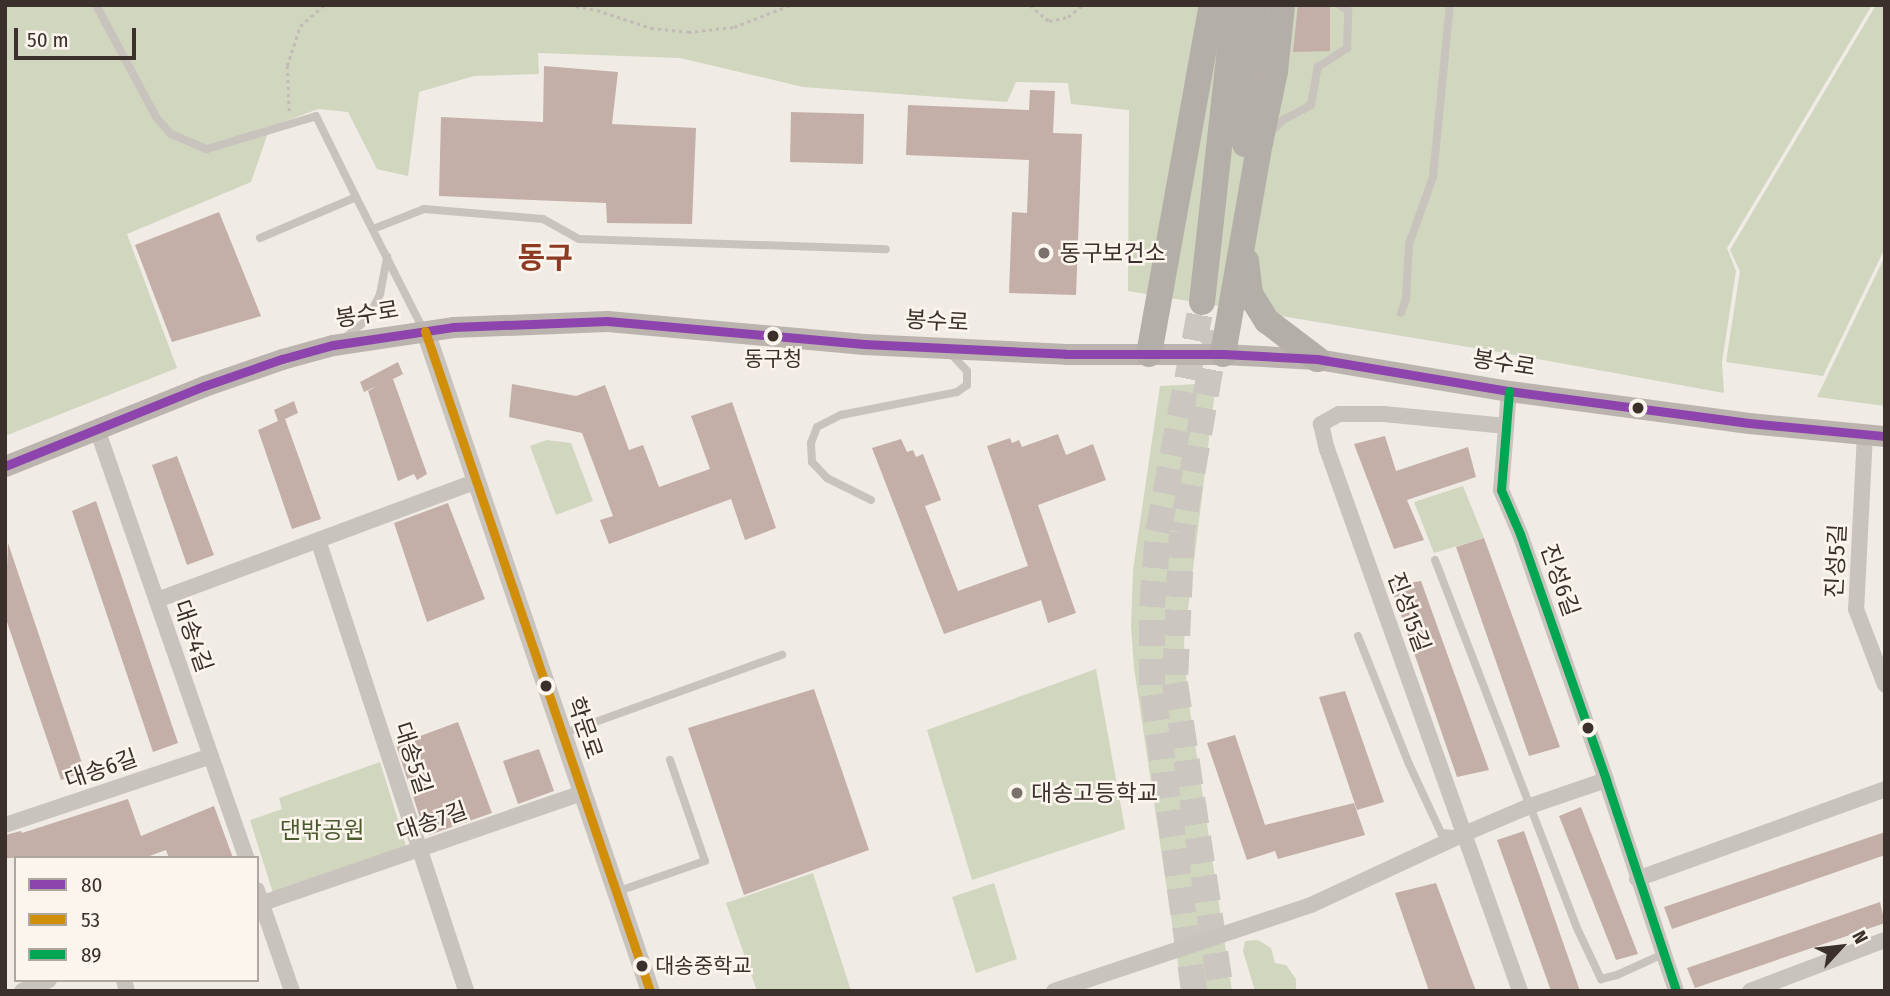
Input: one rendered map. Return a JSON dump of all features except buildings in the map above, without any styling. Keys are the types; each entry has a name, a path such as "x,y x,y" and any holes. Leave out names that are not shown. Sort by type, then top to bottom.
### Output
{"highway":[{"path":"1149,354 1212,5"},
{"path":"1235,5 1211,307 1246,143 1256,5"},
{"path":"1223,354 1260,143 1276,71 1282,5"},
{"path":"1243,244 1250,294 1267,321 1317,359"}],"main road":[{"name":"봉수로","path":"5,466 204,386 282,359 333,345 453,327 607,321 758,337 942,348 1223,354 1317,359 1509,391 1749,423 1875,435"}],"street":[{"name":"학문로","path":"425,331 474,482 650,991"},
{"name":"진성6길","path":"1509,391 1501,490 1520,534 1606,780 1676,991"},
{"name":"진성15길","path":"1506,426 1373,414 1339,414 1321,424 1327,449 1520,991"},
{"name":"대송4길","path":"97,429 245,856"},
{"name":"진성5길","path":"1875,435 1856,609 1885,685"},
{"path":"157,600 474,482"},
{"name":"대송5길","path":"318,540 466,991"},
{"name":"대송6길","path":"5,825 211,756"},
{"path":"1054,991 1311,905 1530,806 1606,780"},
{"path":"1637,879 1885,789"},
{"name":"대송7길","path":"259,899 419,849 582,793"},
{"path":"259,899 292,991"},
{"path":"1750,991 1885,940"},
{"path":"22,991 44,982"}],"lane":[{"path":"96,5 156,117 172,134 207,149 316,116 425,331"},
{"path":"1260,143 1283,120 1311,105 1318,67 1347,48 1348,11 1340,5"},
{"path":"1401,313 1406,299 1409,244 1433,177 1450,5"},
{"path":"260,238 356,197"},
{"path":"373,229 424,209 543,219 579,239 887,249"},
{"path":"333,345 364,322 372,310 380,294 387,257"},
{"path":"871,500 827,478 812,462 811,443 817,427 842,415 957,392 967,385 967,371 958,358 942,348"},
{"path":"1436,560 1576,926 1601,979 1617,975 1663,954"},
{"path":"1358,636 1409,764 1441,833 1464,834"},
{"path":"562,734 782,655"},
{"path":"616,892 705,861 670,760"}],"path":[{"path":"289,124 287,65 300,26 324,5"},
{"path":"569,5 667,32 734,27 790,5"},
{"path":"1030,5 1049,21 1068,16 1083,5"}],"green space":[{"path":"5,5 1872,5 1727,248 1736,271 1722,362 1724,393 1499,352 1128,291 1129,110 1071,104 1068,83 1016,82 1007,102 803,87 680,58 538,53 539,74 474,76 419,92 408,176 377,169 348,112 318,109 270,127 251,182 127,234 177,368 5,436"},
{"path":"1876,5 1885,5 1885,248 1823,376 1726,362 1740,271 1730,250"},
{"path":"1885,256 1885,406 1817,397"},
{"path":"1216,383 1184,642 1187,690 1232,991 1182,991 1134,668 1131,626 1133,570 1160,386"},
{"path":"547,440 571,443 593,501 556,515 530,446"},
{"path":"1463,486 1484,538 1434,553 1414,502"},
{"path":"1096,669 1125,829 972,880 927,730"},
{"name":"댄밖공원","path":"380,762 406,846 274,896 250,820 282,809 279,798"},
{"path":"813,873 851,991 757,991 726,903"},
{"path":"994,883 1017,959 976,973 952,897"},
{"path":"1258,940 1271,948 1275,963 1286,965 1296,979 1296,991 1255,991 1243,951 1245,941"}],"tunnel":[{"path":"1194,991 1152,685 1152,607 1158,532 1202,302"},
{"path":"1217,331 1182,532 1175,683 1221,991"}],"transit line":[{"name":"80","path":"5,466 204,386 282,359 333,345 453,327 607,321 864,344 1066,354 1223,354 1317,359 1509,391 1749,423 1885,436"},
{"name":"53","path":"425,331 650,991"},
{"name":"89","path":"1509,391 1501,490 1520,534 1606,780 1676,991"}],"place":[{"name":"동구보건소","path":"1044,253"},
{"name":"동구청","path":"773,336"},
{"name":"대송고등학교","path":"1017,793"},
{"name":"대송중학교","path":"642,966"}],"district":[{"name":"동구","path":"545,258"}]}
